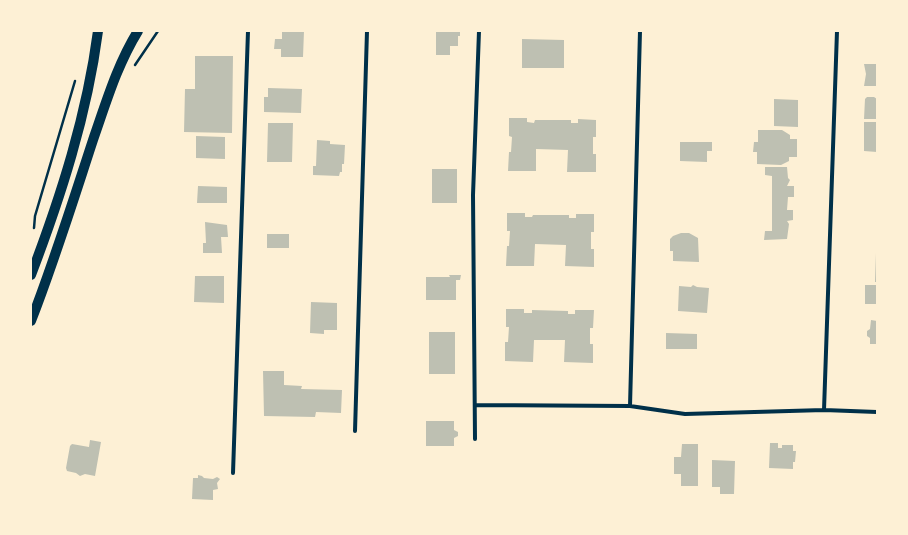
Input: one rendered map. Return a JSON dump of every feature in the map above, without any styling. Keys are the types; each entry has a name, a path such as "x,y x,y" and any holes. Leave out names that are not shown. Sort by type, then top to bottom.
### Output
{"main road":[{"path":"31,275 64,179 79,126 98,31"},
{"path":"31,321 50,274 112,85 127,50 138,31"}],"street":[{"path":"233,473 248,31"},
{"path":"355,431 367,31"},
{"path":"475,439 476,405 473,195 479,31"},
{"path":"630,406 640,31"},
{"path":"824,410 837,31"},
{"path":"476,405 630,406 685,414 824,410 877,412"}],"building":[{"path":"282,31 304,31 303,57 281,57 281,49 274,49 275,39 282,39"},
{"path":"436,31 460,31 460,36 458,36 458,46 450,46 450,55 436,55"},
{"path":"522,39 564,40 564,68 522,68"},
{"path":"195,56 233,56 232,133 184,132 185,89 195,89"},
{"path":"864,64 877,64 877,86 864,86 866,74"},
{"path":"268,88 302,89 301,113 264,112 264,97 268,97"},
{"path":"867,97 874,97 877,99 877,119 864,119 865,99"},
{"path":"774,99 798,100 798,127 774,126"},
{"path":"509,118 527,118 527,122 534,123 535,120 571,120 571,123 578,123 578,119 596,120 596,137 593,137 593,154 596,154 596,172 567,172 568,150 536,149 536,171 508,171 509,152 511,152 512,137 509,136"},
{"path":"864,122 877,122 877,152 864,151"},
{"path":"268,123 293,123 292,162 267,162"},
{"path":"758,130 782,130 790,135 790,139 797,139 797,157 789,157 789,161 781,165 757,164 757,152 753,152 754,142 758,142"},
{"path":"196,136 225,137 225,159 196,158"},
{"path":"317,140 330,141 330,144 345,145 344,164 342,164 342,172 340,172 339,176 313,175 313,166 316,166"},
{"path":"680,142 712,142 712,151 707,151 707,162 680,161"},
{"path":"765,167 787,167 788,178 790,180 787,186 794,186 794,197 788,197 787,210 793,210 793,220 787,221 789,224 787,239 764,240 765,231 772,231 772,176 765,175"},
{"path":"432,169 457,169 457,203 432,203"},
{"path":"198,186 227,187 227,203 197,203"},
{"path":"507,213 525,213 525,217 532,217 533,215 569,215 569,218 576,218 576,214 594,214 594,232 591,232 591,249 594,249 594,267 565,266 566,245 535,244 534,266 506,266 507,246 509,246 510,231 507,231"},
{"path":"205,222 227,225 228,237 221,237 222,253 203,253 203,243 206,243"},
{"path":"681,233 689,233 698,238 699,262 673,261 673,251 670,251 670,239"},
{"path":"267,234 289,234 289,248 267,248"},
{"path":"876,253 877,282 875,282"},
{"path":"449,275 461,275 460,280 456,280 456,300 426,300 426,277 450,277"},
{"path":"195,276 224,276 224,303 194,302"},
{"path":"693,285 697,287 709,288 707,313 678,311 679,286 691,287"},
{"path":"865,285 877,285 877,304 865,304"},
{"path":"311,302 337,303 337,330 324,330 324,334 310,333"},
{"path":"506,309 524,309 524,313 532,313 532,310 568,311 568,314 575,314 575,310 594,310 593,328 590,328 590,344 593,344 593,363 564,362 565,340 534,340 533,362 505,361 505,342 508,342 509,327 506,327"},
{"path":"871,320 877,321 877,344 870,344 870,338 867,336 867,331 870,329"},
{"path":"429,332 455,332 455,374 429,374"},
{"path":"666,333 697,334 697,349 666,349"},
{"path":"263,371 284,371 284,385 302,386 301,389 342,390 341,413 316,412 315,417 264,416"},
{"path":"426,421 454,421 454,430 458,432 458,436 454,438 454,446 426,446"},
{"path":"90,440 101,442 95,476 85,474 80,476 76,473 67,471 66,468 70,446 72,444 89,447"},
{"path":"770,443 778,443 778,448 782,448 782,445 793,445 793,451 796,451 793,469 769,468"},
{"path":"682,444 698,444 698,486 681,486 681,474 674,474 674,457 681,457"},
{"path":"712,460 735,461 734,494 720,494 720,487 712,487"},
{"path":"198,475 204,478 213,479 217,477 220,479 217,483 218,489 213,490 213,500 192,499 193,478 198,478"}]}
